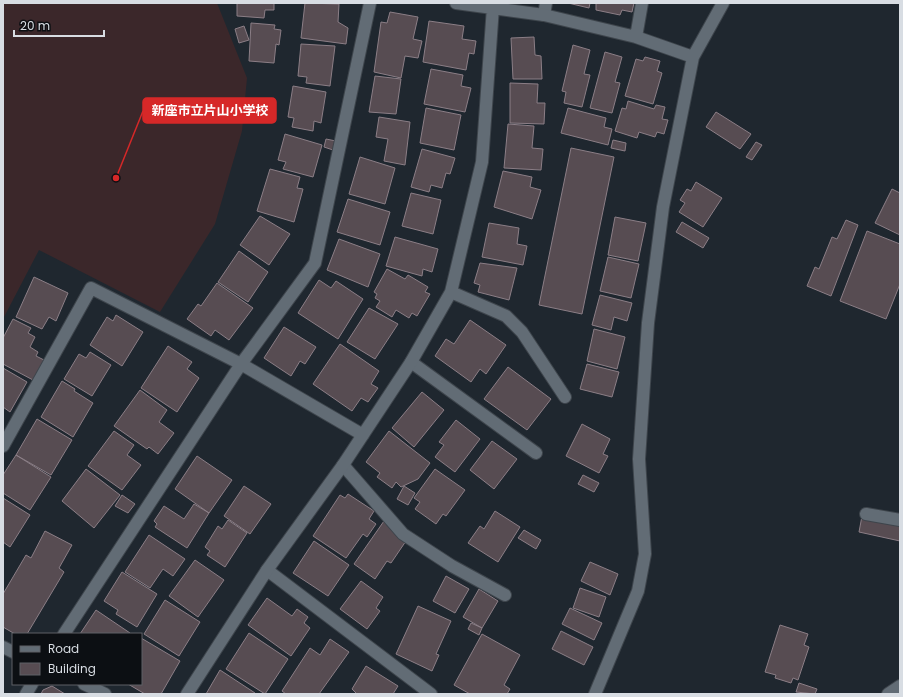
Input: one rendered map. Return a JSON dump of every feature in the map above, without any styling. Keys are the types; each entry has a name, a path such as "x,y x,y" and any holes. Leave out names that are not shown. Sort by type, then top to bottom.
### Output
{"street":[{"path":"65,633 240,364 315,263 370,3"},
{"path":"456,3 493,8 545,9 636,37 693,58"},
{"path":"636,37 642,3"},
{"path":"595,694 638,592 645,554 639,459 648,323 663,207 693,58 723,3"},
{"path":"187,694 267,570 343,465 411,362 451,292 482,162 493,8"},
{"path":"3,446 91,288 240,364 363,435"},
{"path":"451,292 506,316 522,332 565,397"},
{"path":"411,362 536,453"},
{"path":"343,465 403,534 452,566 505,595"},
{"path":"866,514 900,520"},
{"path":"267,570 431,694"},
{"path":"3,647 12,652"},
{"path":"26,694 31,685"},
{"path":"86,685 105,694"}],"shaded area":[{"path":"3,3 217,3 247,78 242,131 215,224 160,312 39,250 3,319"}],"building":[{"path":"237,3 274,3 274,10 265,10 264,18 237,16"},
{"path":"305,3 339,4 338,22 348,28 346,44 301,38"},
{"path":"568,3 590,3 589,8"},
{"path":"596,3 634,3 632,12 622,10 620,15 596,10"},
{"path":"390,12 418,17 413,39 422,41 418,58 405,56 401,78 374,72 381,22 387,23"},
{"path":"429,21 464,26 462,39 476,41 474,54 469,53 466,70 423,62"},
{"path":"251,23 275,25 274,29 281,30 279,45 276,44 274,63 249,61"},
{"path":"244,26 249,40 239,43 235,29"},
{"path":"534,37 535,55 541,56 542,79 513,79 511,38"},
{"path":"301,44 335,46 330,86 306,83 307,77 298,76"},
{"path":"573,45 590,50 584,74 590,75 582,107 564,103 566,92 562,91"},
{"path":"605,52 622,57 615,82 620,83 612,113 590,108"},
{"path":"645,57 660,61 657,71 662,73 653,104 625,96 636,59 643,61"},
{"path":"431,69 463,75 461,86 471,88 465,112 424,104"},
{"path":"375,76 401,79 396,114 369,112"},
{"path":"510,83 538,84 537,103 545,103 544,124 510,123"},
{"path":"293,86 326,92 321,123 314,121 313,131 292,127 294,118 288,117"},
{"path":"628,101 654,109 656,105 665,107 662,119 668,120 664,134 657,132 655,137 639,132 637,138 615,131 622,108 626,109"},
{"path":"426,108 461,115 454,150 420,143"},
{"path":"568,108 606,118 604,127 612,129 608,145 561,133"},
{"path":"716,112 751,134 740,149 706,127"},
{"path":"379,117 410,122 405,165 384,161 388,139 376,137"},
{"path":"508,124 534,126 532,148 543,149 541,170 504,168"},
{"path":"285,134 322,145 313,177 283,169 286,162 278,160"},
{"path":"326,139 336,141 333,150 324,147"},
{"path":"613,140 626,143 625,151 611,148"},
{"path":"756,142 762,145 752,160 746,157"},
{"path":"571,148 614,157 582,314 539,305"},
{"path":"422,149 455,158 450,174 446,173 442,188 431,185 429,192 411,187"},
{"path":"360,157 395,168 385,204 349,194"},
{"path":"270,169 300,177 297,188 303,189 294,222 257,211"},
{"path":"503,171 532,177 530,187 541,190 532,219 494,207"},
{"path":"696,182 722,198 703,227 679,212 685,203 680,200 687,189 691,191"},
{"path":"892,189 900,193 900,235 875,223"},
{"path":"411,193 441,200 433,234 402,226"},
{"path":"348,199 390,212 380,245 337,232"},
{"path":"260,216 290,234 269,265 240,245"},
{"path":"615,217 646,223 638,261 608,255"},
{"path":"846,220 858,225 831,296 807,286 815,267 819,269 832,237 837,239"},
{"path":"682,222 709,238 703,248 676,232"},
{"path":"489,223 519,228 517,244 527,246 523,265 482,257"},
{"path":"867,231 900,244 900,284 886,319 840,301"},
{"path":"395,237 438,249 432,272 423,269 422,276 386,266"},
{"path":"339,239 380,254 368,287 327,270"},
{"path":"239,251 268,272 248,302 218,282"},
{"path":"608,257 639,264 631,298 600,291"},
{"path":"480,263 517,268 509,300 478,292 480,285 474,283"},
{"path":"387,269 405,279 408,275 428,287 425,292 430,294 417,316 412,313 409,318 396,310 392,317 376,307 380,301 375,298 377,294 374,292"},
{"path":"34,277 68,293 56,321 49,317 42,329 16,317"},
{"path":"319,280 331,288 336,281 363,299 338,339 298,313"},
{"path":"217,283 253,308 229,340 215,330 211,336 187,319 198,304 201,306"},
{"path":"600,295 632,303 627,321 614,317 611,330 592,325"},
{"path":"369,308 398,324 375,359 347,342"},
{"path":"116,315 143,332 122,366 90,345 107,317 113,321"},
{"path":"13,319 31,328 28,333 35,337 30,347 38,352 36,356 44,360 33,380 3,364 3,338"},
{"path":"470,320 506,345 486,374 480,369 471,382 435,356 446,339 454,344"},
{"path":"284,327 316,347 305,364 300,361 291,376 264,358"},
{"path":"594,329 625,337 617,369 587,361"},
{"path":"340,344 379,371 371,384 378,388 368,402 361,398 352,411 313,384"},
{"path":"168,346 192,362 187,369 199,378 177,412 141,388"},
{"path":"90,352 111,365 92,396 64,379 79,354 86,358"},
{"path":"587,364 619,372 612,397 580,389"},
{"path":"508,367 551,399 527,430 484,399"},
{"path":"3,368 27,382 10,412 3,407"},
{"path":"62,381 75,389 74,391 93,403 73,437 41,417"},
{"path":"140,390 167,410 159,422 174,433 158,454 149,447 147,449 114,426"},
{"path":"422,392 444,410 414,447 392,428"},
{"path":"37,419 72,440 51,475 16,455"},
{"path":"456,420 480,439 455,472 435,457 444,445 439,442"},
{"path":"582,424 610,439 603,454 608,456 599,473 566,456"},
{"path":"114,431 134,445 127,455 141,465 122,490 88,466"},
{"path":"389,431 430,463 418,479 401,487 396,482 392,488 377,477 380,473 366,462"},
{"path":"492,441 517,459 494,489 470,470"},
{"path":"16,455 51,477 30,510 3,493 3,475"},
{"path":"197,456 232,480 209,513 175,489"},
{"path":"86,469 120,495 94,528 62,501"},
{"path":"435,469 465,490 446,516 443,514 436,524 415,509 420,502 414,498"},
{"path":"583,475 599,483 594,492 578,484"},
{"path":"244,486 271,504 250,534 224,516"},
{"path":"404,486 415,493 408,505 397,499"},
{"path":"348,494 374,511 369,519 376,524 367,537 363,534 346,558 313,536 340,495 345,498"},
{"path":"122,495 135,504 128,513 115,506"},
{"path":"3,498 30,515 10,547 3,542"},
{"path":"194,504 209,513 187,548 155,527 157,524 154,521 164,506 184,519"},
{"path":"495,511 520,527 498,562 468,543 480,526 484,529"},
{"path":"862,516 900,524 900,541 859,532"},
{"path":"228,520 247,533 225,567 207,555 210,551 205,547 218,526 222,529"},
{"path":"384,521 406,541 391,563 387,561 375,579 354,564"},
{"path":"524,530 541,540 536,549 518,538"},
{"path":"45,531 72,545 59,568 64,572 28,633 13,633 3,627 3,594 26,555 31,558"},
{"path":"149,535 185,559 173,576 163,569 150,588 125,572"},
{"path":"314,541 349,565 328,596 293,573"},
{"path":"195,560 224,580 198,617 169,596"},
{"path":"590,562 618,574 610,595 581,581"},
{"path":"122,572 157,594 137,627 116,614 118,610 104,601"},
{"path":"446,576 469,589 455,613 433,601"},
{"path":"361,581 383,597 376,608 380,611 367,629 340,609"},
{"path":"580,588 606,597 599,617 573,608"},
{"path":"479,589 498,601 482,628 463,617"},
{"path":"267,598 292,616 297,609 308,617 304,623 310,628 291,656 248,625"},
{"path":"165,600 200,622 179,656 144,634"},
{"path":"418,606 451,621 436,654 439,655 432,671 396,654"},
{"path":"570,608 602,623 594,640 562,624"},
{"path":"96,610 130,633 81,633"},
{"path":"471,623 482,628 479,635 468,629"},
{"path":"780,625 808,634 804,645 809,647 798,680 793,678 791,683 775,678 776,675 765,672"},
{"path":"561,631 593,647 584,665 552,649"},
{"path":"249,633 288,659 265,694 226,669"},
{"path":"482,634 520,655 504,685 510,689 507,694 470,694 454,685"},
{"path":"142,639 180,661 161,694 145,694 130,685 142,685"},
{"path":"330,639 349,652 319,694 286,694 282,691 310,648 320,655"},
{"path":"366,666 398,686 393,694 357,694 352,689"},
{"path":"220,670 255,693 255,694 206,694"},
{"path":"799,683 817,689 815,694 796,692"},
{"path":"52,686 65,694 41,694 43,690"}],"place":[{"name":"新座市立片山小学校","path":"116,178"}]}
